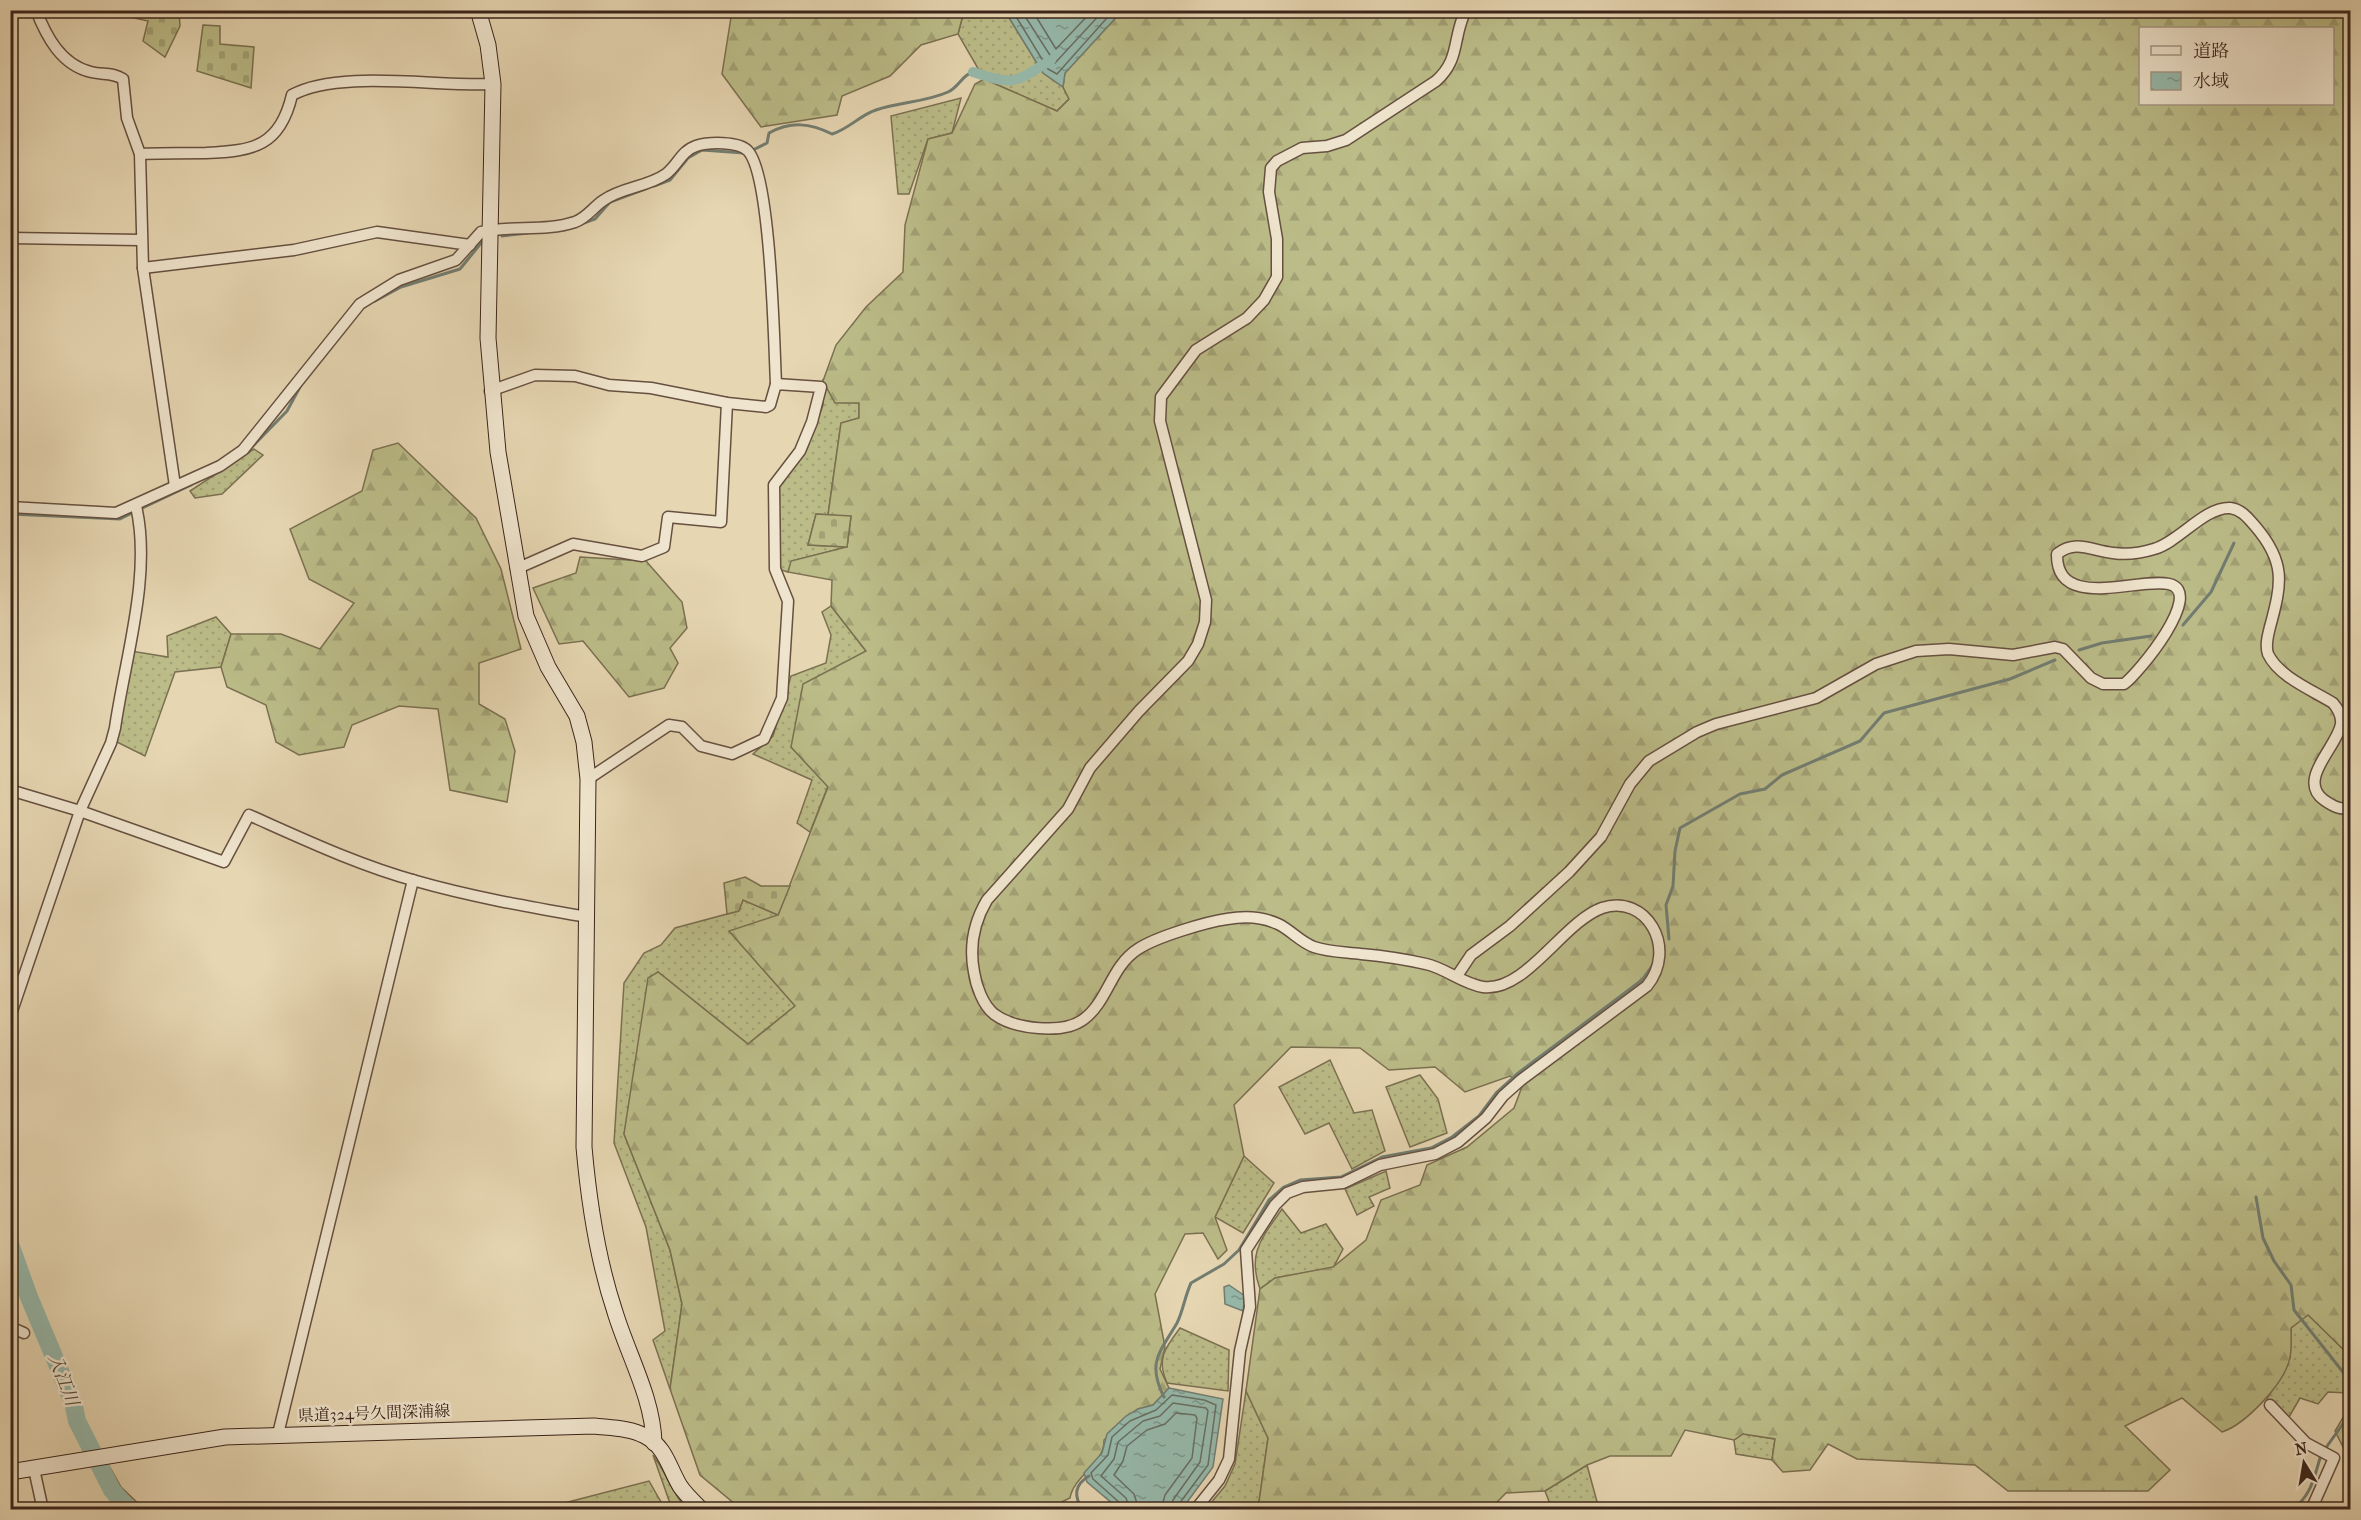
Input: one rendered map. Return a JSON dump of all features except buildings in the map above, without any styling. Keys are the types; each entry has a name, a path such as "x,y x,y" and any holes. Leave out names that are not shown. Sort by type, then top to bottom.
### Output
{"street":[{"path":"36,10 47,39 65,58 89,72 115,74 123,79 128,118 140,154 142,268 175,486"},
{"path":"478,10 488,45 493,84 488,338 490,391 516,569 526,616 548,667 577,716 584,742 588,779 584,1147 589,1201 598,1257 615,1314 650,1412 654,1443"},
{"path":"1195,1509 1219,1480 1229,1459 1240,1351 1250,1307 1246,1250 1275,1205 1287,1193 1303,1187 1343,1184 1380,1165 1435,1154 1458,1142 1486,1118 1503,1096 1521,1080 1647,986 1658,974 1662,959 1661,946 1656,933 1646,918 1634,910 1619,906 1604,908 1587,915 1512,981 1482,987 1430,965 1398,957 1313,947 1279,924 1263,919 1225,919 1151,942 1136,950 1116,972 1095,1009 1084,1020 1062,1027 1010,1023 994,1014 986,1006 971,960 973,936 979,914 987,900 1068,809 1090,768 1139,711 1188,661 1198,644 1205,622 1206,600 1160,421 1161,397 1196,350 1246,318 1264,300 1276,277 1276,238 1269,192 1271,168 1277,161 1302,148 1327,146 1346,140 1436,81 1448,71 1456,52 1461,21 1466,10"},
{"path":"140,154 240,152 259,146 279,130 288,112 292,95 307,87 358,82 460,86 493,84"},
{"path":"10,507 116,513 136,506 220,466 243,450 360,304 399,280 456,260 481,232 562,226 591,213 604,199 669,172 683,153 697,146 733,144 750,153 765,214 776,384 770,405 727,403 651,388 609,385 575,376 535,375 490,391"},
{"path":"142,268 294,249 377,232 470,245"},
{"path":"10,238 140,240"},
{"path":"588,779 669,725 682,727 701,746 732,754 764,739 782,698 789,601 775,568 774,485 800,451 812,422 821,387 776,384"},
{"path":"516,569 573,544 642,556 663,547 668,517 721,522 727,403"},
{"path":"10,1017 80,811 111,743 115,728 141,574 142,534 136,506"},
{"path":"1458,976 1470,955 1510,926 1601,837 1630,784 1649,762 1716,723 1816,698 1876,664 1916,651 1949,649 2013,655 2055,647 2063,649 2091,678 2103,684 2124,684 2152,651 2177,613 2181,600 2178,591 2171,584 2112,589 2077,584 2063,578 2057,569 2057,554 2066,547 2077,545 2113,553 2132,554 2155,549 2169,543 2219,510 2230,508 2243,513 2268,540 2280,565 2280,590 2267,638 2267,651 2276,667 2333,703 2339,711 2342,721 2339,735 2319,763 2315,775 2316,787 2321,798 2339,809 2350,809"},
{"path":"10,790 80,811 224,862 249,815 326,849 413,880 478,897 587,917"},
{"path":"278,1434 413,880"},
{"path":"10,1327 24,1333"},
{"path":"2270,1405 2306,1443 2334,1458 2311,1509"},
{"name":"県道324号久間深浦線","path":"10,1472 225,1437 594,1426 625,1430 645,1436 654,1443 671,1464 684,1492 702,1509"},
{"path":"34,1469 43,1509"}],"green space":[{"path":"732,10 964,11 958,34 921,45 890,76 842,96 837,115 761,127 722,74"},
{"path":"124,11 179,11 180,26 165,57 143,41 148,21 126,16"},
{"path":"964,11 1005,11 1043,73 1063,87 1069,99 1057,111 984,79 958,34"},
{"path":"1122,11 2350,11 2350,1356 2308,1315 2291,1328 2290,1357 2287,1367 2273,1390 2264,1401 2232,1428 2222,1432 2182,1398 2125,1426 2170,1470 2148,1491 2008,1491 1975,1465 1857,1459 1828,1444 1810,1470 1783,1472 1772,1460 1775,1439 1743,1434 1734,1440 1685,1430 1671,1456 1610,1456 1587,1465 1545,1491 1506,1493 1490,1509 1258,1509 1268,1438 1246,1391 1260,1289 1275,1278 1333,1267 1366,1240 1381,1200 1420,1185 1427,1165 1467,1147 1514,1108 1523,1084 1510,1076 1465,1092 1435,1067 1389,1070 1360,1048 1291,1047 1234,1105 1244,1156 1215,1217 1227,1250 1218,1259 1203,1233 1185,1234 1155,1294 1165,1347 1160,1369 1169,1388 1153,1405 1138,1409 1104,1440 1100,1456 1077,1483 1070,1498 1045,1510 768,1510 735,1504 700,1475 670,1389 682,1304 670,1250 624,1134 648,978 658,972 748,1044 795,1006 729,931 778,915 828,787 791,747 803,684 866,651 831,606 832,580 788,572 791,561 847,547 851,517 828,515 841,423 859,418 859,403 835,403 823,381 836,345 866,307 903,272 905,225 928,139 952,133 975,84 984,79 1057,111 1069,99 1063,87 1065,73"},
{"path":"203,25 220,26 220,44 254,47 251,88 197,71"},
{"path":"961,98 952,133 928,139 909,194 898,194 891,116"},
{"path":"823,381 835,402 859,403 859,418 841,423 828,515 816,514 808,545 847,547 792,561 788,572 778,569 778,486 806,451 823,405"},
{"path":"398,443 476,518 501,569 521,649 479,663 479,704 505,719 515,751 507,802 450,790 438,709 399,706 352,725 344,747 299,755 276,742 266,705 227,687 221,667 231,634 281,634 320,649 354,603 309,579 290,529 362,491 373,450"},
{"path":"254,449 263,455 222,494 195,498 190,491"},
{"path":"816,514 851,516 847,547 808,545"},
{"path":"580,557 646,561 682,602 687,628 670,648 678,663 664,688 629,697 583,641 559,644 533,588 576,573"},
{"path":"831,606 866,651 791,747 828,786 810,832 797,823 812,780 753,754 773,736 791,676 826,663 831,635 822,612"},
{"path":"216,617 231,634 221,667 175,672 145,756 117,742 131,651 168,657 167,636"},
{"path":"745,877 761,886 790,886 778,915 743,900 739,911 727,914 724,883"},
{"path":"743,900 778,915 795,1006 748,1044 658,972 624,1134 670,1250 682,1304 670,1389 653,1340 665,1331 646,1227 614,1143 624,983 644,953 661,945 675,928 738,911"},
{"path":"1330,1060 1354,1113 1372,1110 1385,1151 1352,1169 1329,1123 1305,1134 1279,1087"},
{"path":"1420,1075 1438,1099 1447,1133 1410,1147 1386,1087"},
{"path":"1244,1156 1274,1183 1243,1233 1215,1217"},
{"path":"1386,1171 1390,1188 1369,1197 1374,1206 1357,1215 1345,1189"},
{"path":"1282,1209 1301,1233 1326,1224 1343,1249 1333,1268 1275,1278 1260,1289 1256,1276 1256,1256 1263,1238"},
{"path":"2308,1314 2350,1356 2350,1396 2349,1393 2328,1392 2318,1404 2300,1398 2289,1417 2267,1399 2290,1358 2291,1328"},
{"path":"1180,1328 1229,1350 1228,1391 1167,1383 1162,1360 1166,1348"},
{"path":"1246,1391 1268,1438 1258,1509 1205,1510 1225,1486 1235,1464"},
{"path":"2350,1406 2350,1461 2335,1431"},
{"path":"1743,1434 1775,1439 1772,1460 1736,1454 1734,1440"},
{"path":"653,1455 677,1497 687,1509 672,1509"},
{"path":"107,1462 121,1487 144,1509 136,1509 116,1489"},
{"path":"1587,1465 1599,1509 1552,1509 1545,1491"},
{"path":"649,1481 665,1509 541,1509"}],"water":[{"path":"1005,11 1122,11 1065,73 1063,87 1043,73"},
{"path":"1229,1285 1245,1296 1243,1311 1225,1304 1224,1287"},
{"path":"1169,1388 1223,1399 1213,1467 1182,1509 1119,1509 1087,1482 1084,1473 1102,1453 1107,1434 1126,1416 1138,1409 1153,1405"}],"waterway":[{"path":"973,72 998,79 1014,80 1029,74 1051,60"},
{"path":"751,151 767,143 769,133 777,129 800,125 832,134 876,110 948,92 973,72"},
{"path":"654,186 670,180 688,158 702,150 744,153"},
{"path":"564,230 595,219 610,202 645,189"},
{"path":"502,236 528,233"},
{"path":"375,301 401,287 460,269 482,242"},
{"path":"250,449 287,411 300,387"},
{"path":"140,509 191,485"},
{"path":"10,514 120,519 134,512"},
{"path":"2183,625 2211,592 2234,543"},
{"path":"2079,650 2102,643 2151,636"},
{"path":"1669,939 1666,905 1673,886 1675,851 1680,828 1740,794 1765,789 1782,775 1860,741 1884,713 2010,679 2055,660"},
{"path":"1164,1397 1156,1375 1158,1357 1177,1323 1191,1283 1224,1264 1239,1250 1269,1200 1284,1187 1300,1180 1341,1177 1382,1157 1431,1148 1452,1137 1479,1116 1497,1092 1517,1074 1642,980 1652,966"},
{"path":"2256,1197 2263,1238 2274,1261 2291,1285 2294,1310 2350,1381"},
{"name":"入江川","path":"10,1244 29,1297 73,1402 77,1421 112,1490 129,1510"},
{"path":"2325,1449 2350,1414"},
{"path":"2292,1510 2308,1492 2321,1455"},
{"path":"1082,1510 1077,1491 1080,1483 1089,1476"}]}
